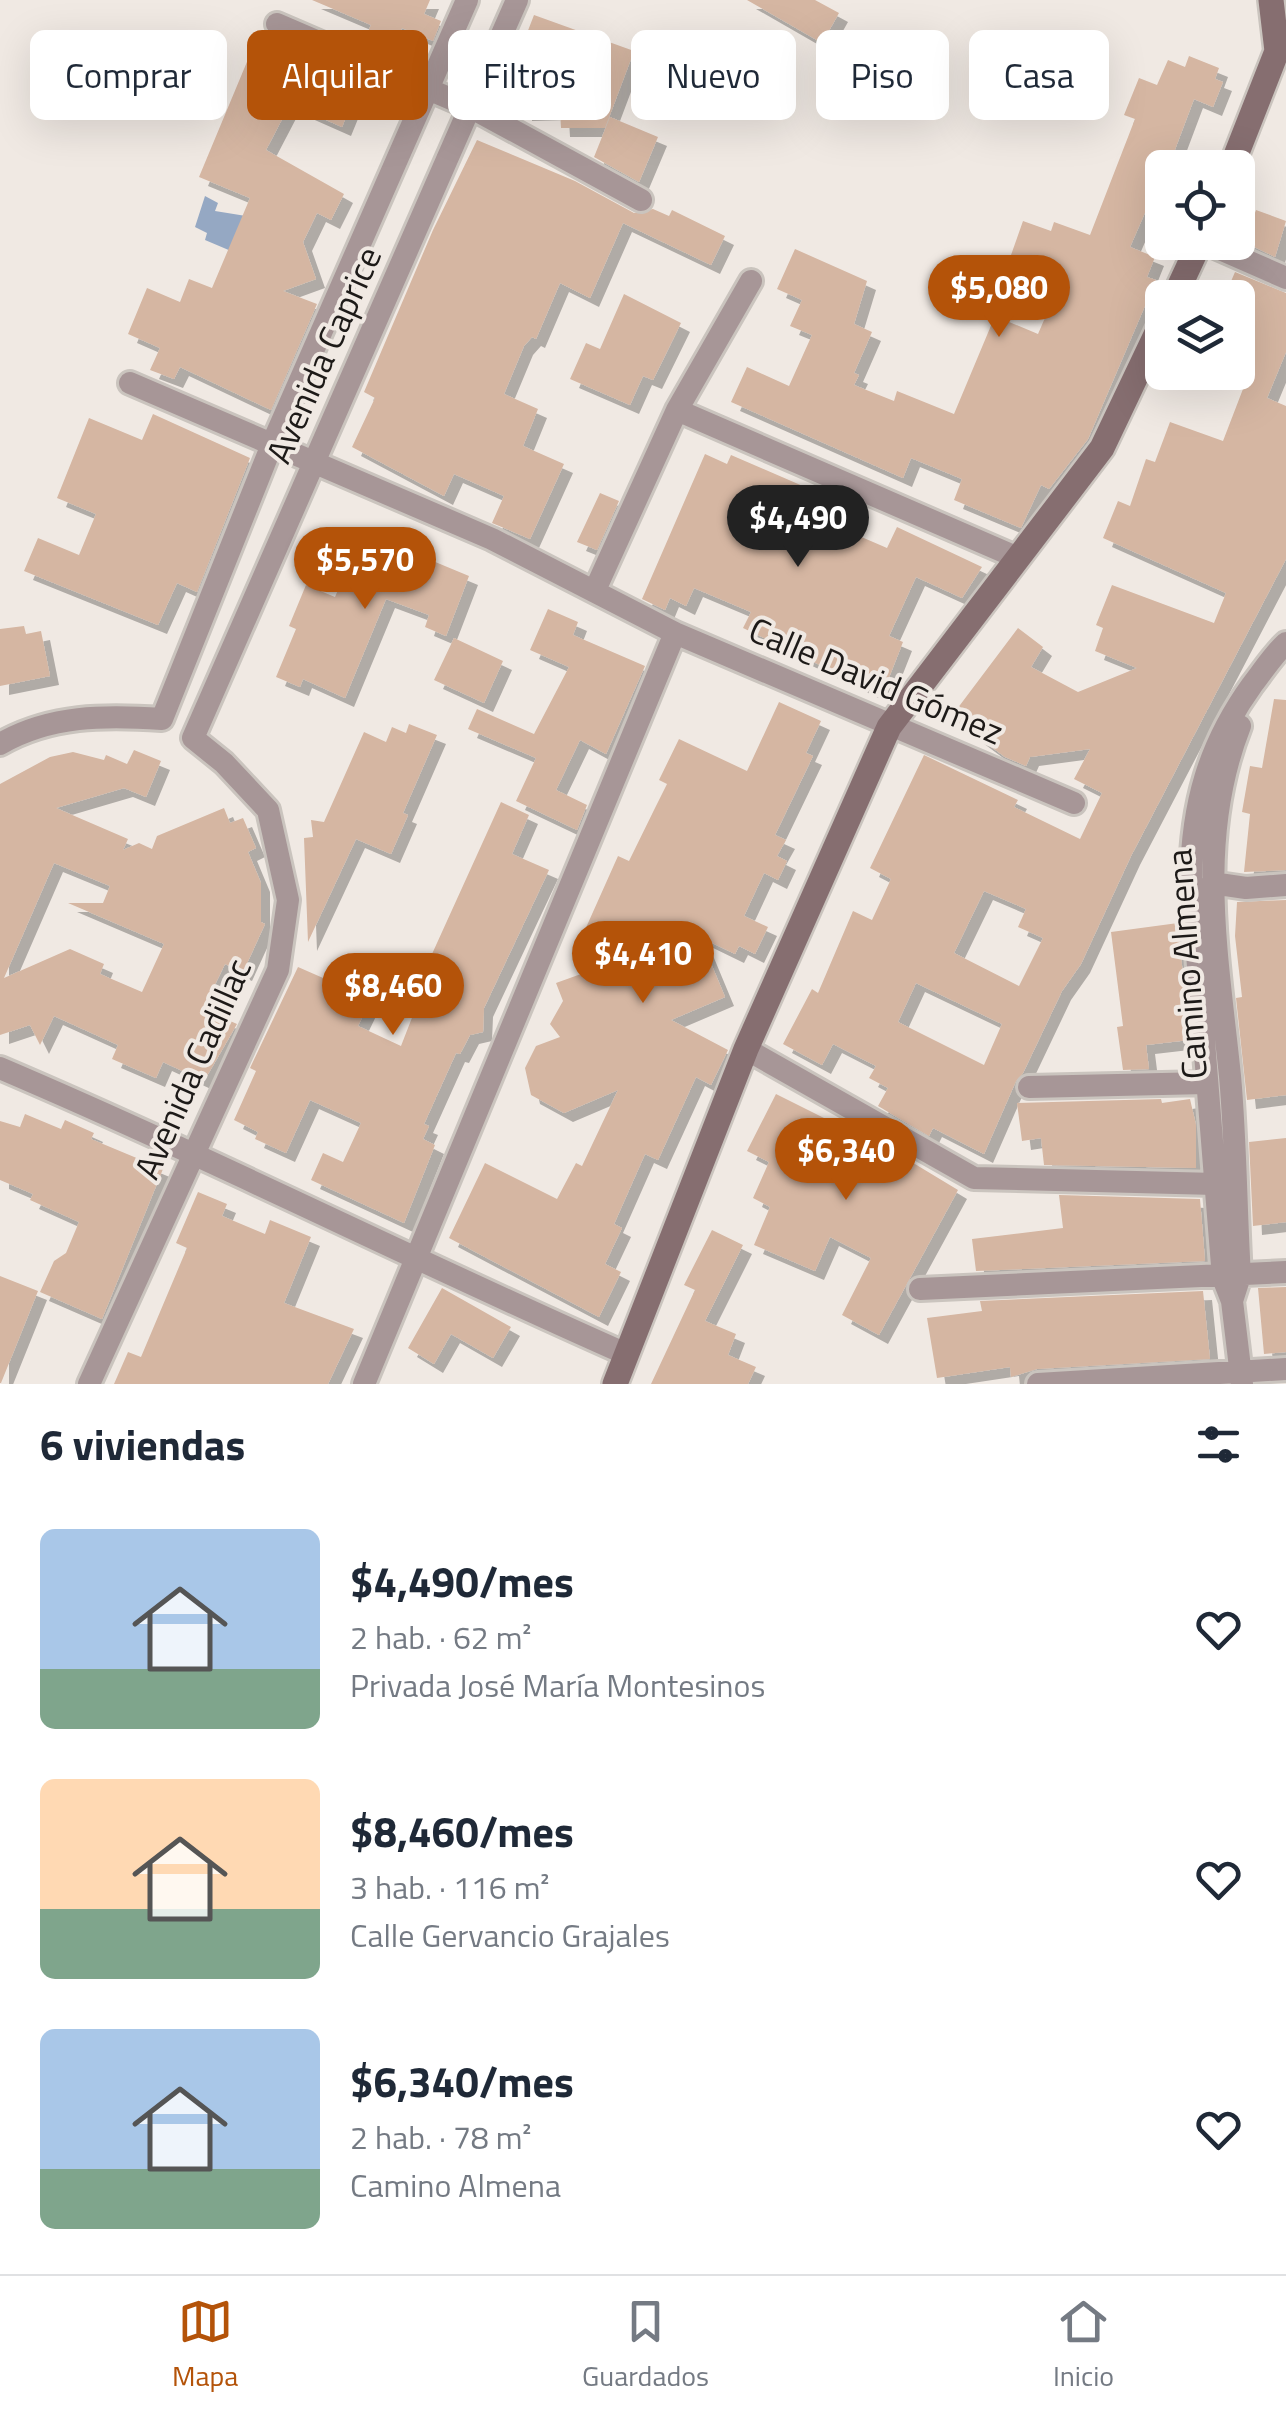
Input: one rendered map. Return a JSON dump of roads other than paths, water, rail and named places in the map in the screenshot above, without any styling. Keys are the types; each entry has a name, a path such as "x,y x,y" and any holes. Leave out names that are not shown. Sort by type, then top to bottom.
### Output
{"street":[{"name":"Avenida Caprice","path":"428,90 466,0"},
{"name":"Avenida Caprice","path":"504,30 517,0"},
{"path":"1238,150 1282,48 1271,0"},
{"path":"278,24 292,30"},
{"path":"428,90 448,98"},
{"name":"Avenida Caprice","path":"0,744 33,726 113,716 162,719 274,442 415,120"},
{"name":"Avenida Caprice","path":"193,738 467,120"},
{"path":"494,120 641,200"},
{"path":"1244,260 1286,278"},
{"path":"595,590 678,410 751,281"},
{"path":"614,1384 746,1049 889,728 1102,448 1145,358"},
{"name":"Calle David Gómez","path":"130,382 492,539 676,633 889,728 1074,803"},
{"path":"678,410 1018,558"},
{"path":"200,626 235,644"},
{"path":"364,1384 676,633"},
{"name":"Camino Almena","path":"1231,1277 1216,1184 1206,1082 1191,879 1192,823 1206,761 1235,709 1286,643"},
{"name":"Camino Almena","path":"1231,1277 1230,1080 1212,882 1214,827 1226,762 1241,722 1286,666"},
{"name":"Avenida Cadillac","path":"89,1384 278,970 288,900 268,810 224,763 193,738"},
{"path":"1212,882 1246,888 1286,885"},
{"path":"746,1049 974,1178 1216,1184"},
{"path":"0,1068 196,1152 414,1261 626,1354"},
{"path":"1029,1087 1206,1082"},
{"path":"920,1289 1286,1272"},
{"path":"1231,1277 1241,1378"},
{"path":"1038,1384 1241,1378 1286,1369"}],"water":[{"path":"205,196 218,203 215,211 246,216 231,251 205,240 207,233 195,227"}]}
